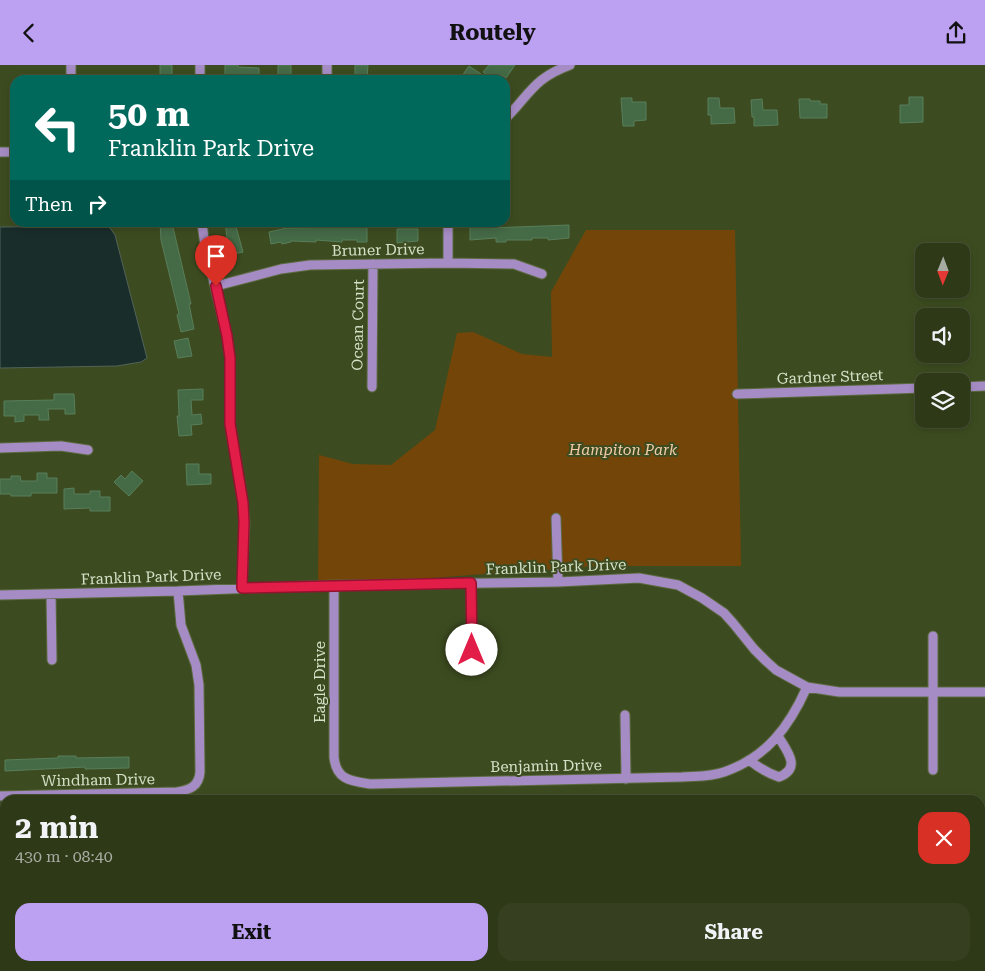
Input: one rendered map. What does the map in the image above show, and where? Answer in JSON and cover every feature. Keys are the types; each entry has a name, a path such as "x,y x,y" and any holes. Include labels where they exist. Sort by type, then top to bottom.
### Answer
{"street":[{"path":"510,113 536,83 546,75 570,65"},
{"path":"203,227 227,336 230,358 230,424 243,503 244,522 242,588"},
{"path":"448,227 448,263"},
{"name":"Ocean Court","path":"372,387 373,264"},
{"name":"Bruner Drive","path":"216,286 281,269 310,265 514,264 542,274"},
{"path":"970,387 985,386"},
{"name":"Gardner Street","path":"737,394 915,388"},
{"path":"0,448 61,446 88,450"},
{"path":"556,517 558,582"},
{"name":"Franklin Park Drive","path":"0,595 334,585 558,582 639,578 678,585 702,598 724,613 776,670 808,687 839,692 985,692"},
{"path":"471,583 472,650"},
{"name":"Eagle Drive","path":"334,585 334,764 342,777"},
{"name":"Windham Drive","path":"118,795 187,791 198,781 200,772 199,685 196,665 181,625 178,591"},
{"path":"50,594 52,660"},
{"path":"933,636 933,770"},
{"name":"Benjamin Drive","path":"342,777 354,782 370,783 626,779 709,775 723,772 749,760 778,736 796,713 808,687"},
{"path":"625,715 626,779"},
{"path":"749,760 770,774 779,777 787,774 791,768 791,761 778,736"}],"green space":[{"name":"Hampiton Park","path":"586,230 735,230 741,566 597,566 318,586 319,455 353,464 391,465 435,430 457,333 473,332 522,354 552,357 551,292"}],"water":[{"path":"0,227 110,228 115,235 147,358 141,362 117,366 0,368"}],"building":[{"path":"160,65 172,65 172,75 160,75"},
{"path":"225,65 259,68 259,75 225,75"},
{"path":"278,65 291,65 291,75 278,75"},
{"path":"355,65 368,65 367,75 355,75"},
{"path":"489,65 515,65 508,75 487,75 483,72"},
{"path":"469,66 481,74 480,75 463,75"},
{"path":"909,97 923,97 923,122 900,123 900,105 909,105"},
{"path":"621,98 632,98 632,102 646,102 646,120 634,121 634,126 623,126"},
{"path":"708,98 719,98 720,108 734,108 735,123 711,124 711,115 708,115"},
{"path":"762,99 763,110 777,110 778,125 754,126 751,100"},
{"path":"799,99 810,99 810,101 820,101 820,104 827,104 827,118 800,118"},
{"path":"569,225 569,238 548,240 548,238 532,238 532,240 506,240 506,242 496,242 496,238 470,240 470,227"},
{"path":"160,227 173,227 191,304 189,304 194,329 181,332 177,315 179,314 161,240"},
{"path":"226,227 236,227 243,252 229,255 225,238 227,237"},
{"path":"367,227 367,242 357,242 357,240 342,240 342,242 316,240 316,242 291,241 282,244 281,242 271,244 269,232 287,228"},
{"path":"397,229 418,229 418,241 397,243"},
{"path":"188,338 192,356 178,358 174,341"},
{"path":"203,389 203,400 191,400 192,415 201,414 202,424 191,425 192,435 179,436 177,416 179,416 178,390"},
{"path":"54,394 74,394 75,414 65,414 65,409 48,409 49,420 39,420 39,415 24,415 24,421 15,422 15,416 4,416 4,401 54,400"},
{"path":"186,464 199,464 199,474 211,474 211,484 187,485"},
{"path":"132,471 143,481 129,496 114,482 121,475 125,479"},
{"path":"37,473 47,473 47,478 57,478 57,493 31,493 31,496 0,494 0,479 11,479 11,476 20,476 21,481 37,481"},
{"path":"74,488 74,494 90,494 90,491 100,491 100,497 110,497 110,511 90,511 90,508 64,509 64,489"},
{"path":"58,756 76,756 76,758 129,757 129,768 85,769 85,767 5,771 5,760 58,758"}],"route":[{"path":"216,286 230,358 230,424 243,503 242,588 471,583 472,650"}]}
